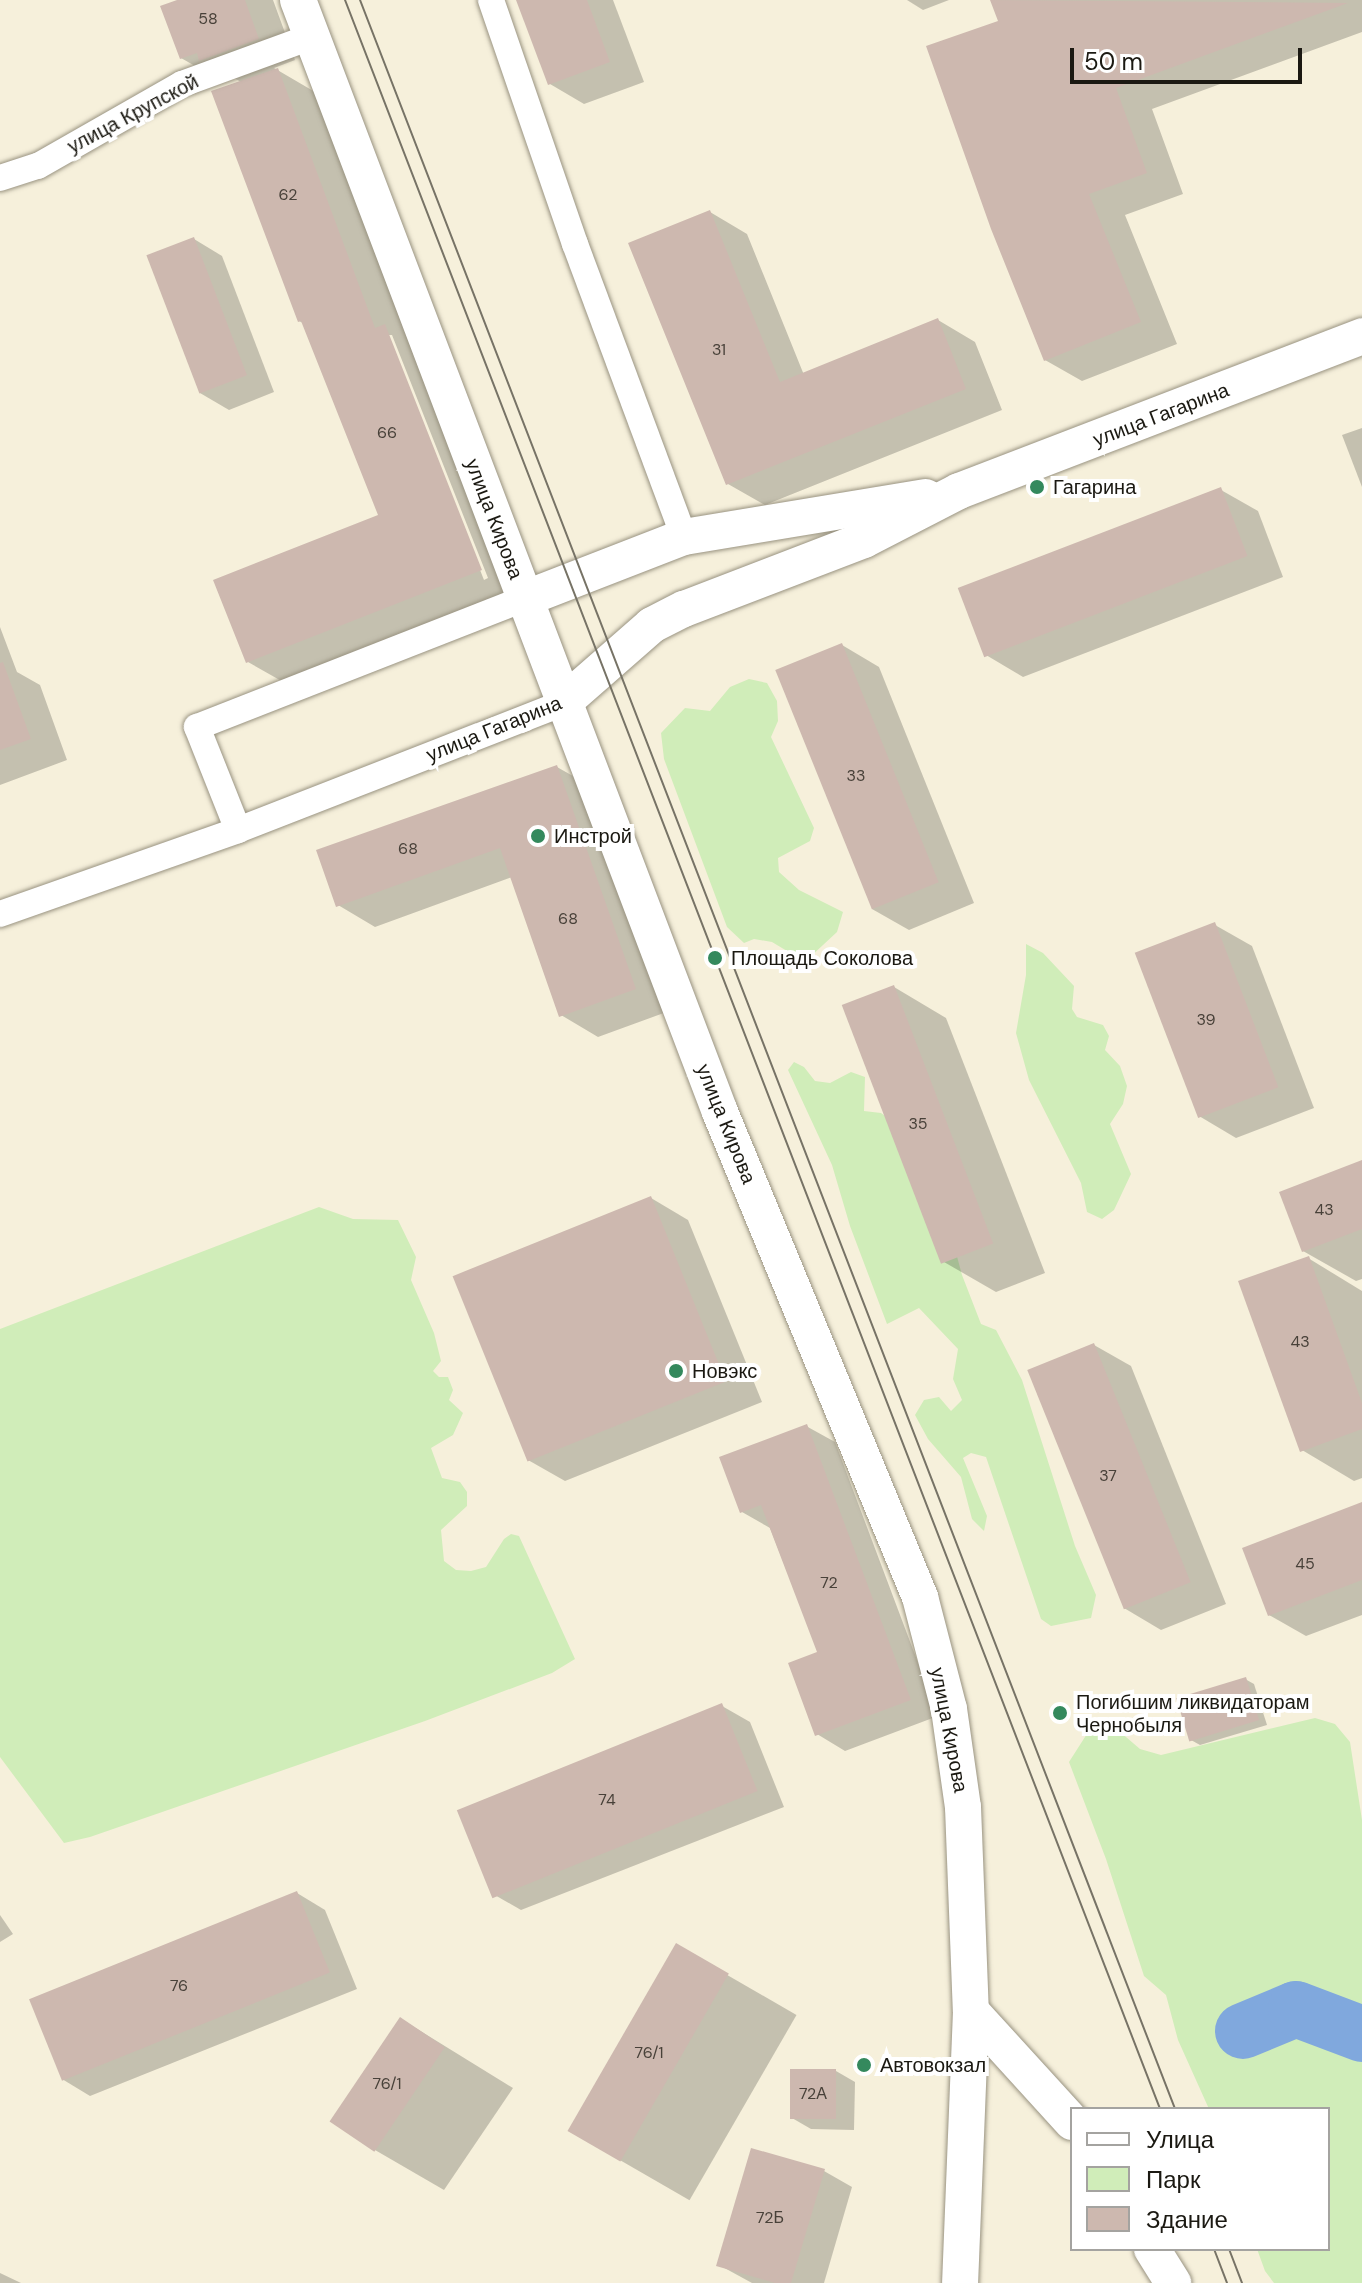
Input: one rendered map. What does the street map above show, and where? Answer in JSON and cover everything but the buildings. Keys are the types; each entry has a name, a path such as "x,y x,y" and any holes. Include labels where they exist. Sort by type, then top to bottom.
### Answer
{"street":[{"name":"улица Кирова","path":"298,0 720,1112 920,1597 949,1709 963,1807 971,2011 960,2283"},
{"path":"491,0 580,259 684,537"},
{"name":"улица Крупской","path":"0,178 38,166 182,84 313,36"},
{"name":"улица Гагарина","path":"0,914 238,830 563,703 652,625 684,609 864,540 959,491 1362,336"},
{"name":"улица Гагарина","path":"238,830 197,727 684,537 959,491"},
{"path":"971,2011 1070,2120"},
{"path":"1153,2251 1173,2283"}],"green space":[{"path":"749,679 767,683 777,701 778,721 771,737 814,828 810,841 778,858 779,872 799,890 843,912 837,932 809,958 792,954 772,942 754,939 744,943 727,927 664,759 661,733 685,708 710,711 730,687"},
{"path":"1026,944 1043,953 1074,986 1072,1009 1077,1017 1103,1025 1109,1036 1105,1050 1120,1066 1127,1086 1123,1104 1110,1124 1131,1174 1114,1210 1102,1219 1087,1212 1081,1183 1029,1080 1016,1033 1026,975"},
{"path":"794,1062 804,1067 815,1081 830,1083 851,1072 865,1077 864,1111 881,1113 914,1138 948,1223 962,1275 981,1324 996,1330 1022,1380 1075,1546 1096,1595 1091,1618 1051,1626 1041,1619 986,1457 971,1453 963,1458 987,1516 984,1531 972,1519 961,1477 928,1439 915,1415 924,1400 939,1397 951,1411 962,1400 953,1379 958,1349 919,1308 887,1324 850,1226 832,1165 788,1070"},
{"path":"319,1207 353,1219 398,1220 416,1257 411,1280 434,1333 441,1361 433,1371 439,1377 448,1377 453,1390 449,1400 463,1413 453,1435 431,1448 442,1478 460,1482 467,1492 467,1506 441,1530 444,1561 456,1570 471,1571 486,1567 504,1539 511,1534 519,1536 575,1659 552,1673 425,1721 90,1837 64,1843 0,1757 0,1329"},
{"path":"1315,1718 1335,1724 1350,1742 1362,1820 1362,2283 1274,2283 1265,2271 1258,2251 1330,2251 1330,2107 1208,2107 1178,2040 1166,1995 1144,1976 1106,1859 1069,1762 1092,1726 1112,1725 1140,1749 1161,1755"}],"waterway":[{"path":"1243,2031 1296,2009 1362,2034"}],"tram line":[{"path":"345,0 1159,2107"},
{"path":"360,0 1174,2107"},
{"path":"1215,2251 1227,2283"},
{"path":"1230,2251 1242,2283"}],"place":[{"name":"Гагарина","path":"1037,487"},
{"name":"Инстрой","path":"538,836"},
{"name":"Площадь Соколова","path":"715,958"},
{"name":"Новэкс","path":"676,1371"},
{"name":"Погибшим ликвидаторам Чернобыля","path":"1060,1713"},
{"name":"Автовокзал","path":"864,2065"}]}
